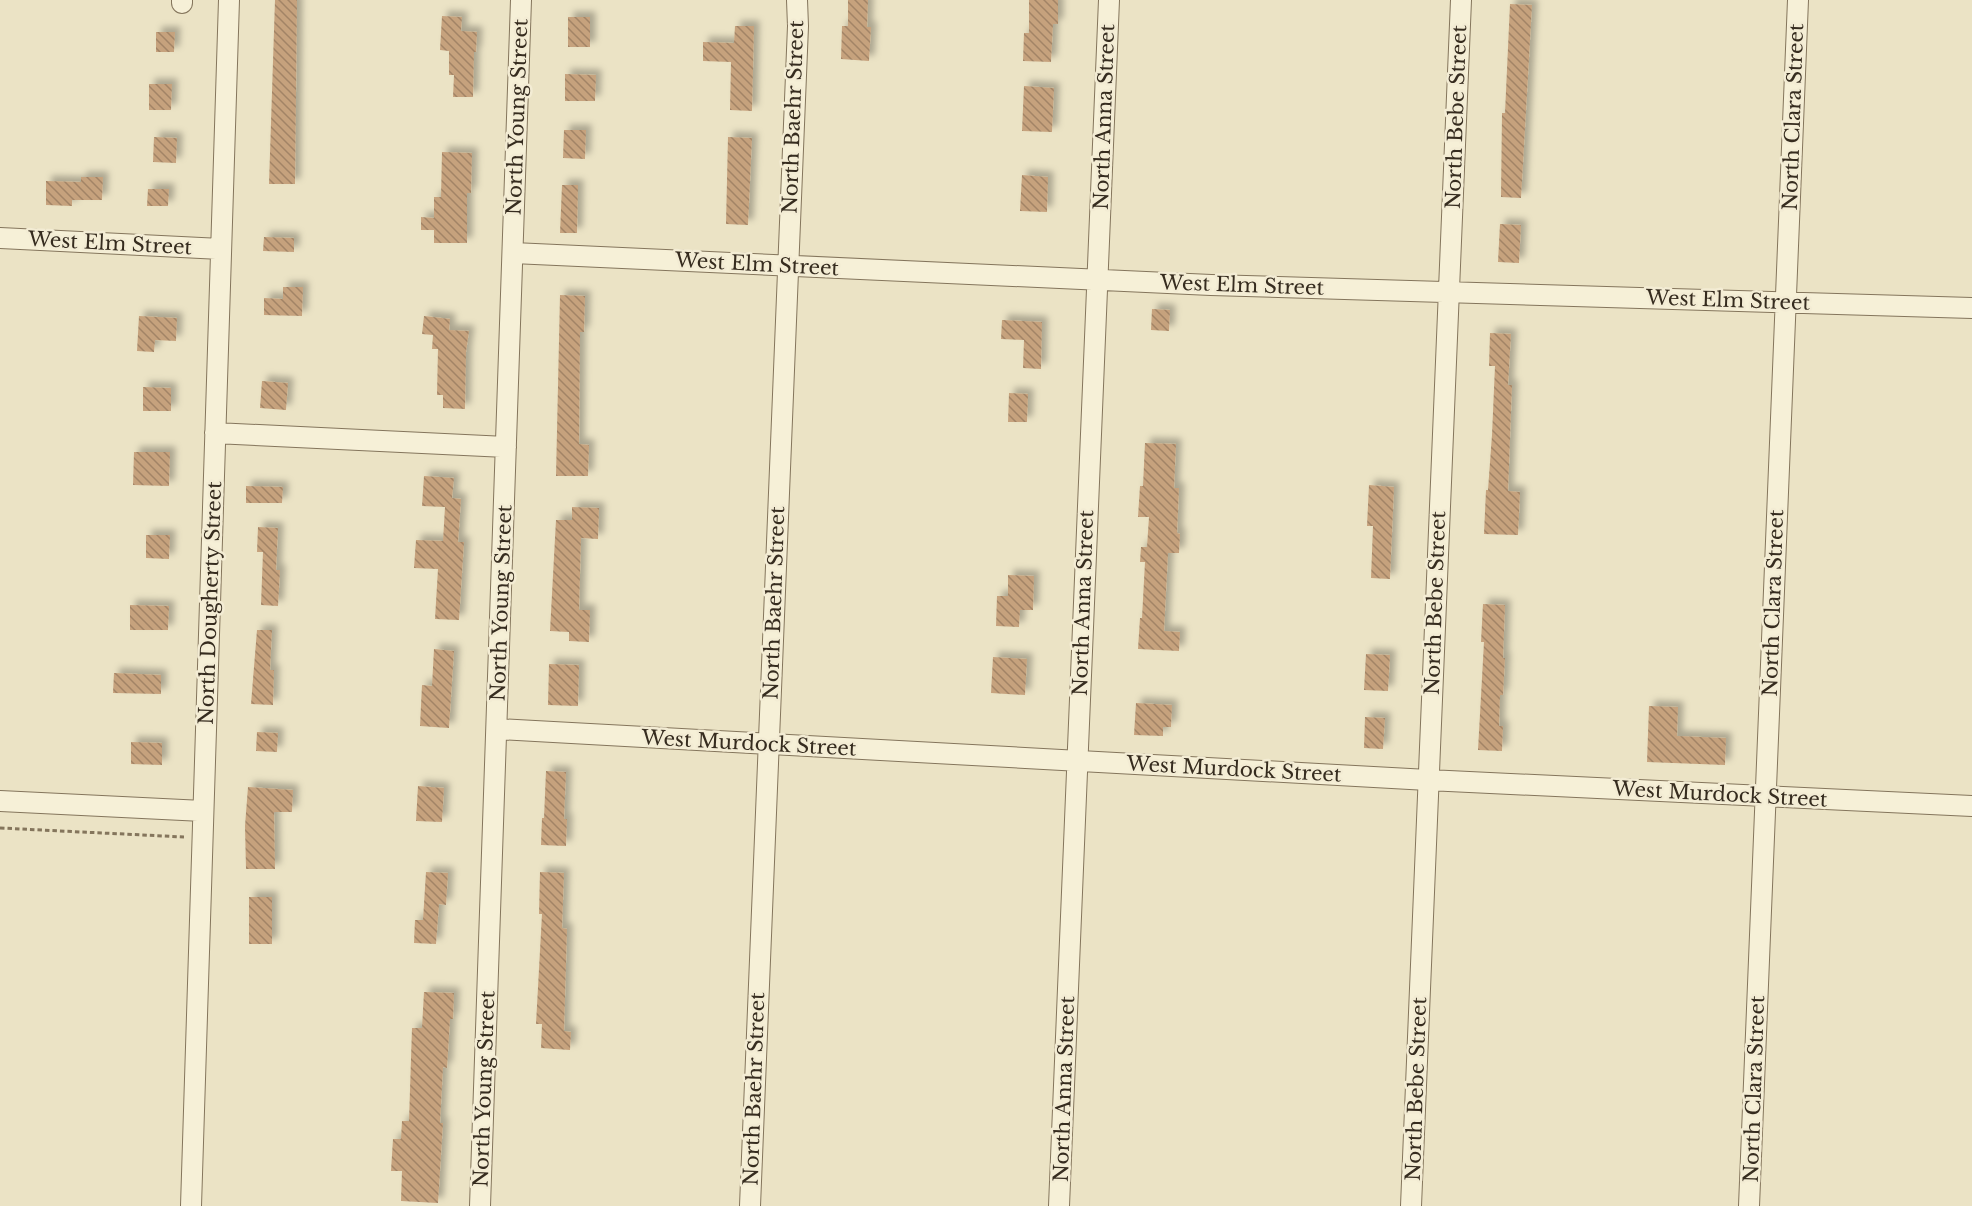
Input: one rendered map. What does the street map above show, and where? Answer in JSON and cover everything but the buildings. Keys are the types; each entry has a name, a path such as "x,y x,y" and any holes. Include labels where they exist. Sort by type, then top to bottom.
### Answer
{"street":[{"name":"North Dougherty Street","path":"191,1206 229,0"},
{"name":"North Young Street","path":"480,1206 521,0"},
{"name":"North Baehr Street","path":"750,1206 798,26 797,0"},
{"name":"North Anna Street","path":"1059,1206 1109,0"},
{"name":"North Bebe Street","path":"1411,1206 1461,0"},
{"name":"North Clara Street","path":"1749,1206 1798,0"},
{"name":"West Elm Street","path":"0,238 221,249"},
{"name":"West Elm Street","path":"513,254 1211,285 1972,308"},
{"path":"215,433 506,447"},
{"name":"West Murdock Street","path":"497,729 1428,780 1972,806"},
{"path":"0,801 203,811"}]}
